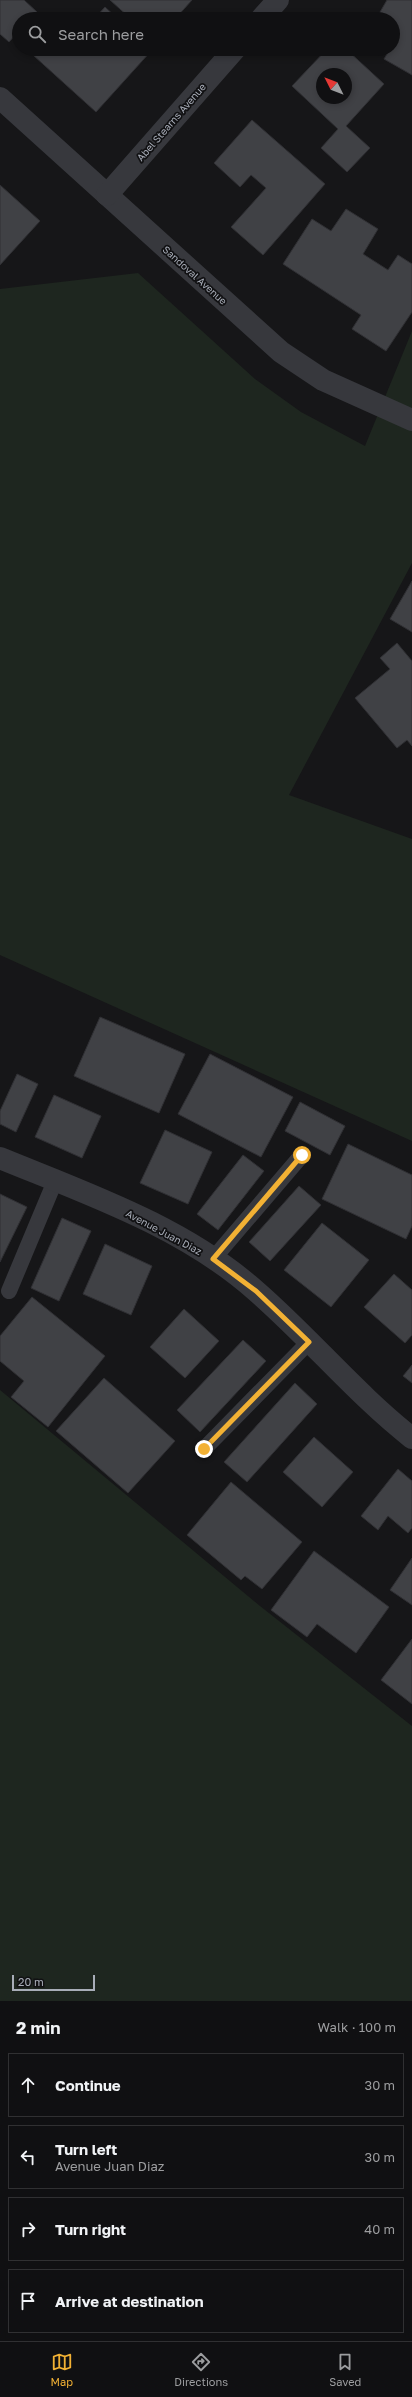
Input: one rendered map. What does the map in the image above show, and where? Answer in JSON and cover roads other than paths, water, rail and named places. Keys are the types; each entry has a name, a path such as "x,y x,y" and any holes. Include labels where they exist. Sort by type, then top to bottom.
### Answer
{"street":[{"path":"267,12 278,0"},
{"name":"Abel Stearns Avenue","path":"107,195 229,56"},
{"name":"Sandoval Avenue","path":"0,98 281,352 323,380 412,420"},
{"name":"Avenue Juan Diaz","path":"0,1158 132,1214 198,1248 256,1291 412,1438"}],"lane":[{"path":"213,1259 302,1155"},
{"path":"9,1292 55,1181"},
{"path":"204,1449 309,1342"}]}
